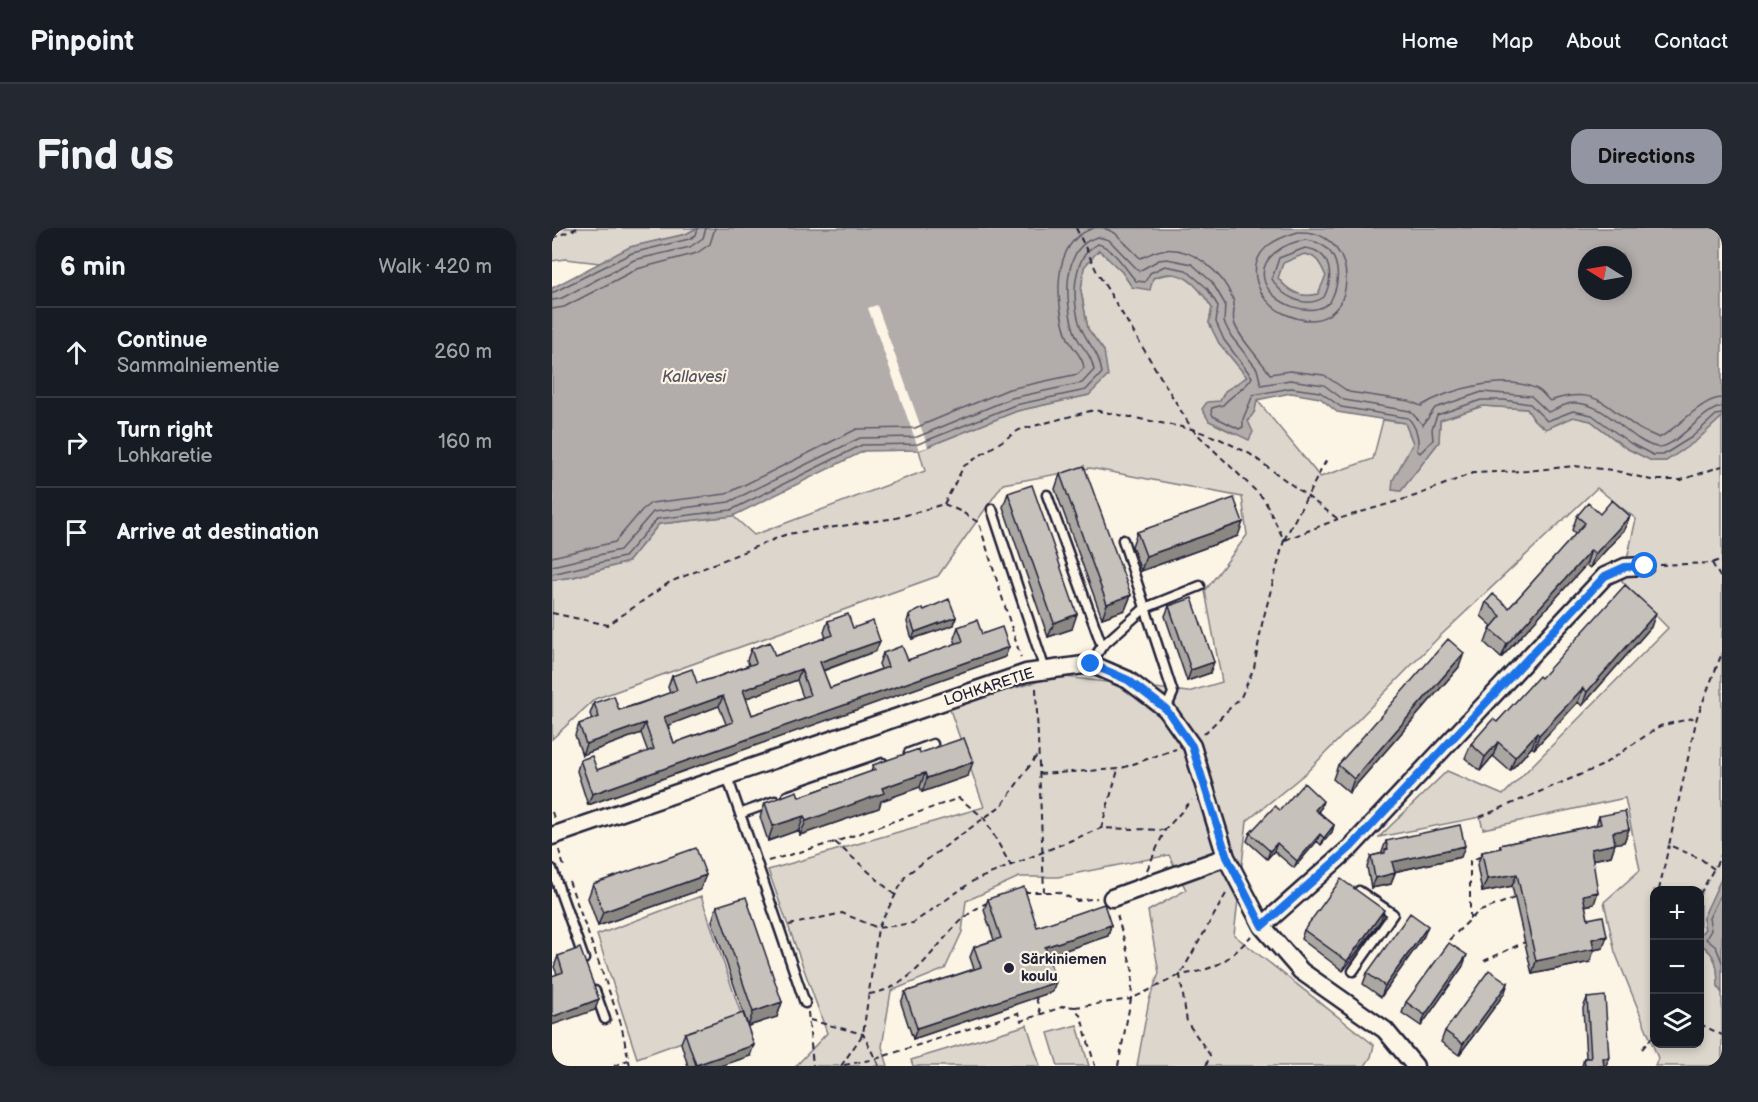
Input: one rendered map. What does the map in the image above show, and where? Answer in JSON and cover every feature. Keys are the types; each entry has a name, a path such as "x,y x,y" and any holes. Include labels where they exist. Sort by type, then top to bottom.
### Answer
{"street":[{"path":"1262,926 1351,847 1605,576 1625,567 1645,566"},
{"name":"LOHKARETIE","path":"552,836 1036,674 1091,664"},
{"path":"1091,664 1128,680 1166,709 1185,747 1227,857 1262,926 1301,971 1385,1030 1415,1066"},
{"path":"1112,898 1227,857"}],"lane":[{"path":"1047,495 1102,646"},
{"path":"992,509 1036,674"},
{"path":"1123,540 1173,693 1166,709"},
{"path":"1091,664 1102,646 1145,608 1200,586"},
{"path":"902,756 933,744"},
{"path":"742,813 891,759"},
{"path":"727,776 742,813 805,1003"},
{"path":"552,869 586,966"},
{"path":"1353,970 1393,914 1359,891"},
{"path":"590,976 605,1019"}],"path":[{"path":"552,231 557,228"},
{"path":"552,238 578,228"},
{"path":"1076,228 1098,272 1192,429 1264,499 1284,540"},
{"path":"944,504 964,466 1019,430 1094,410 1192,429 1250,454 1338,519"},
{"path":"1039,774 1119,769 1185,747 1241,697 1254,668 1262,624 1284,540 1327,459"},
{"path":"1284,540 1338,519 1415,496 1473,472 1527,471 1574,466 1612,470 1651,480 1682,480 1722,466"},
{"path":"552,613 608,625 670,582 787,534 896,518 944,504 962,512 979,524 1036,674 1044,892"},
{"path":"1645,566 1712,563 1722,559"},
{"path":"1712,563 1722,580"},
{"path":"1660,886 1697,717 1722,653"},
{"path":"1480,817 1601,766 1660,726 1697,717"},
{"path":"842,1065 863,1034 878,928 906,875 1002,805 1038,754"},
{"path":"1101,828 1119,769"},
{"path":"1138,888 1165,830 1195,796"},
{"path":"759,864 835,842 959,798 984,818 1011,866"},
{"path":"778,927 842,913 878,928 913,923 973,880 1042,854 1101,828 1165,830"},
{"path":"835,842 895,895"},
{"path":"1669,845 1701,859 1714,869"},
{"path":"1704,887 1722,854"},
{"path":"1470,919 1470,861 1473,858 1492,855"},
{"path":"1206,1066 1210,1055 1186,1022 1180,975 1229,889"},
{"path":"1014,891 1058,892 1077,901 1107,896 1112,898 1133,972 1131,999 1118,1066"},
{"path":"1449,940 1470,919 1494,904 1527,895"},
{"path":"869,994 883,992 905,982 977,907 996,899"},
{"path":"842,1065 875,1059 1018,1013 1021,1021 1065,1006 1075,1007 1131,999 1180,975 1208,971 1217,966 1234,956 1262,926"},
{"path":"1484,961 1517,944 1533,940"},
{"path":"1036,998 1041,1015"},
{"path":"805,1003 810,1020 813,1066"},
{"path":"1075,1007 1081,1017 1095,1066"},
{"path":"810,1020 863,1034 879,1066"},
{"path":"1704,1026 1722,1035"},
{"path":"1642,1049 1650,1040"},
{"path":"614,1066 629,1060"}],"shaded area":[{"path":"552,228 697,228 686,234 630,247 600,263 565,259 552,261"},
{"path":"1099,249 1122,272 1132,287 1169,274 1187,278 1195,284 1212,308 1209,323 1219,343 1247,377 1226,391 1209,421 1233,433 1249,419 1257,400 1320,477 1373,459 1383,420 1405,423 1413,443 1393,480 1393,490 1401,491 1439,442 1440,420 1483,406 1527,409 1534,420 1546,429 1574,417 1591,421 1626,448 1652,461 1666,461 1696,441 1722,417 1722,877 1704,916 1704,886 1650,886 1650,1038 1615,952 1604,902 1640,870 1625,798 1483,829 1480,817 1379,837 1447,771 1503,795 1668,628 1622,581 1636,519 1597,488 1438,638 1307,772 1247,821 1234,935 1374,1045 1371,1057 1365,1066 1137,1066 1149,1000 1159,973 1148,911 1186,890 1169,855 1058,877 1019,877 966,901 962,932 945,969 891,991 882,1047 888,1066 796,1066 827,1033 768,870 984,807 949,707 1057,676 1188,692 1222,682 1205,591 1247,535 1242,497 1090,468 1003,484 938,576 595,699 552,739 552,580 574,577 628,562 659,524 733,516 754,535 925,471 919,450 1017,411 1089,395 1104,351 1088,329 1081,291 1084,267"},
{"path":"1304,254 1315,258 1326,276 1318,294 1295,293 1278,278 1283,263"},
{"path":"701,896 743,1020 637,1058 597,935"},
{"path":"1704,947 1713,957 1717,968 1718,987 1722,993 1722,1066 1655,1066 1658,1058 1654,1048 1704,1048"},
{"path":"1027,1025 1040,1066 913,1066 911,1060"},
{"path":"1077,1025 1089,1066 1058,1066 1048,1033"}],"water":[{"name":"Kallavesi","path":"697,228 1722,228 1722,417 1696,441 1666,461 1652,461 1626,448 1591,421 1573,417 1546,429 1534,420 1527,409 1483,406 1440,420 1439,442 1401,491 1392,490 1393,480 1413,443 1405,423 1337,412 1320,398 1291,393 1257,400 1255,411 1248,421 1253,432 1249,440 1209,421 1202,409 1207,402 1220,401 1225,391 1247,377 1219,343 1209,323 1212,308 1207,300 1195,285 1172,274 1153,278 1150,290 1132,287 1122,272 1099,250 1084,267 1081,291 1088,329 1104,351 1108,376 1089,395 1017,411 919,450 864,451 733,516 659,524 628,562 573,577 552,580 552,288 630,247 686,234","holes":["1304,254 1315,258 1326,276 1318,294 1301,295 1286,287 1278,278 1283,263"]},
{"path":"1722,877 1722,993 1718,987 1715,962 1704,947 1704,916"}],"pier":[{"path":"877,305 928,447 919,450 868,308"}],"building":[{"path":"1084,466 1131,595 1107,604 1060,474"},
{"path":"1032,485 1077,614 1054,623 1008,493"},
{"path":"1234,498 1243,522 1146,556 1137,532"},
{"path":"1612,500 1630,516 1595,554 1591,550 1507,644 1490,629 1501,616 1486,602 1493,594 1509,608 1585,523 1577,516 1588,503 1600,514"},
{"path":"1625,585 1656,613 1587,692 1583,688 1515,757 1498,742 1485,757 1471,744 1493,719 1497,722 1539,676 1541,678"},
{"path":"1192,598 1214,662 1191,670 1169,606"},
{"path":"949,599 956,617 915,632 909,615"},
{"path":"848,614 853,628 873,621 880,641 820,662 830,688 888,667 883,653 902,646 908,660 963,641 958,627 977,620 982,634 1002,627 1009,647 592,794 580,760 592,756 597,770 654,749 645,723 586,744 579,724 599,717 594,703 614,696 619,710 639,704 677,690 672,676 692,669 697,683 717,677 756,663 751,649 770,642 775,656 833,635 828,621","holes":["801,669 810,695 752,715 743,690","723,696 733,722 674,743 664,717"]},
{"path":"1448,639 1464,653 1354,779 1338,765"},
{"path":"964,738 973,762 927,778 925,773 882,788 884,793 806,821 804,816 773,826 765,803 797,791 799,797 875,770 873,765 919,749 920,753"},
{"path":"1304,783 1323,801 1315,810 1334,825 1324,838 1320,834 1297,861 1277,843 1270,851 1250,833 1275,806 1280,810"},
{"path":"1625,811 1629,829 1613,832 1615,844 1591,849 1598,892 1583,895 1588,919 1603,916 1607,936 1592,939 1594,949 1536,961 1517,874 1487,879 1482,852 1501,848 1500,845 1601,824 1599,816"},
{"path":"1460,825 1465,846 1392,862 1395,873 1375,878 1371,856 1385,853 1388,849 1386,841"},
{"path":"696,848 706,875 603,912 593,884"},
{"path":"1341,879 1384,910 1347,961 1304,930"},
{"name":"Särkiniemen koulu","path":"1024,887 1037,927 1104,904 1111,925 1045,947 1056,982 917,1028 905,992 981,967 974,947 1001,938 988,899"},
{"path":"746,897 782,1002 753,1012 717,906"},
{"path":"1410,913 1428,926 1385,986 1367,973"},
{"path":"1449,943 1467,955 1425,1015 1406,1002"},
{"path":"580,948 599,999 552,1017 552,976 563,972 558,956"},
{"path":"1489,970 1508,983 1463,1044 1445,1031"},
{"path":"1605,996 1609,1058 1603,1058 1604,1066 1585,1066 1584,1058 1591,1058 1587,998"},
{"path":"743,1013 754,1045 696,1065 685,1033"}],"place":[{"name":"Särkiniemen koulu","path":"1009,968"}],"route":[{"path":"1091,664 1128,680 1166,709 1192,746 1227,857 1262,926 1351,847 1605,576 1625,567 1645,566"}]}
